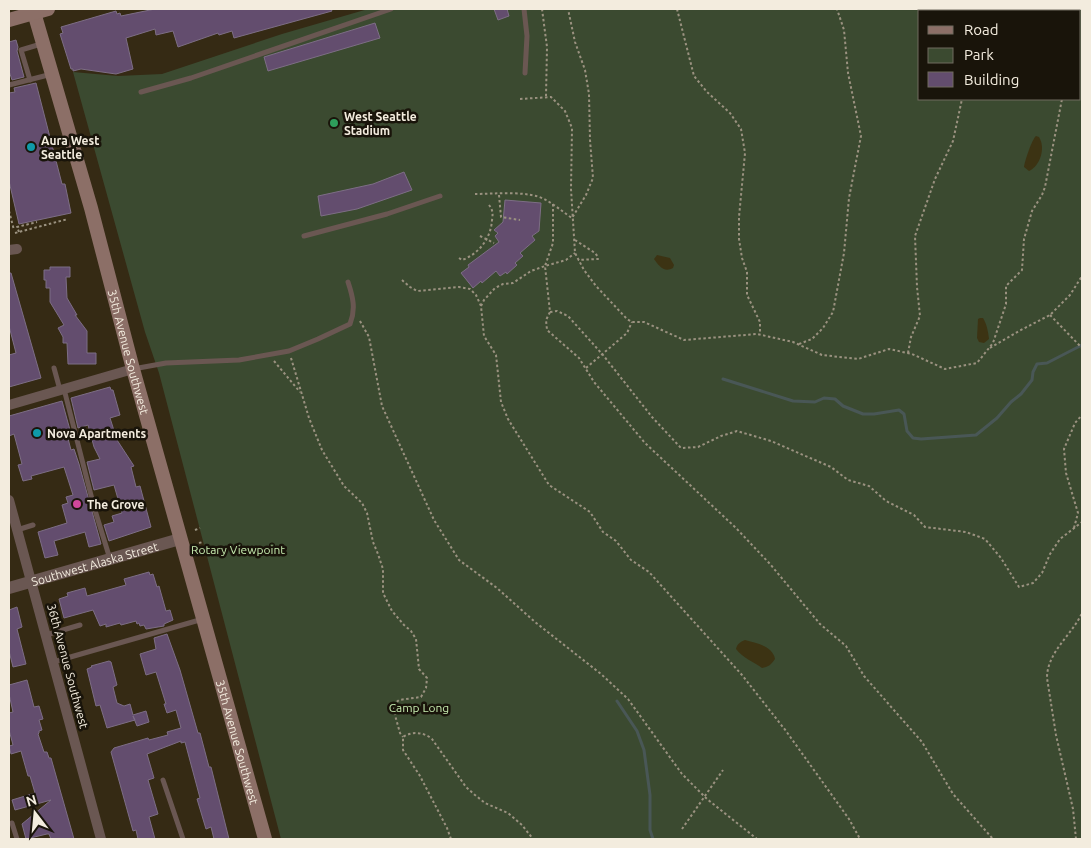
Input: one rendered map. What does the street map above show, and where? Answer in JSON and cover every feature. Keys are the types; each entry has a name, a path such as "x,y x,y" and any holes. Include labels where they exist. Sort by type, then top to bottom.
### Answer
{"main road":[{"path":"9,20 38,10"},
{"name":"35th Avenue Southwest","path":"38,10 43,44 91,208 133,369 265,839"}],"street":[{"path":"9,404 133,369"},
{"name":"36th Avenue Southwest","path":"9,500 101,839"},
{"name":"Southwest Alaska Street","path":"9,588 77,564 110,559 180,539"}],"lane":[{"path":"141,92 191,78 391,9"},
{"path":"524,9 527,36 525,73"},
{"path":"30,80 21,50 43,44"},
{"path":"9,85 52,74"},
{"path":"304,236 387,214 440,196"},
{"path":"133,369 166,363 239,360 289,350 318,339 350,324 354,303 348,282"},
{"path":"54,368 62,389 110,559"},
{"path":"17,530 33,525"},
{"path":"53,662 203,619"},
{"path":"46,636 80,625"},
{"path":"164,780 183,839"},
{"path":"12,823 17,839"}],"path":[{"path":"542,9 547,48 546,96"},
{"path":"568,9 575,42 585,70 589,94 593,178 572,218"},
{"path":"676,9 694,76 707,92 730,113 741,129 745,153 739,239 742,258 747,272 747,295 760,322 760,334"},
{"path":"799,344 812,339 823,328 833,312 844,253 849,198 860,136 848,73 844,30 837,9"},
{"path":"520,99 551,97 568,116 572,128 572,218 575,253 596,286 627,319 632,322 644,322 684,340 760,334 799,344 822,355 858,359 889,349 908,353 946,369 976,363 993,343 1006,304 1006,286 1022,270 1024,240 1032,211 1045,187 1062,100"},
{"path":"908,353 911,337 920,316 915,236 935,179 953,141 962,100"},
{"path":"475,194 538,197 545,199 572,218"},
{"path":"499,194 501,218 520,220"},
{"path":"552,204 553,243 545,266 550,312 546,320 547,330 579,358 594,382 645,443 736,528 770,564 820,624 846,646 864,676 922,742 953,794 993,839"},
{"path":"459,258 462,260 468,258 487,240 490,234 493,215 489,205"},
{"path":"9,211 15,232 68,219"},
{"path":"19,232 17,227 37,222"},
{"path":"480,236 494,243"},
{"path":"575,240 598,257 595,260 578,260"},
{"path":"481,306 494,288 503,284 513,283 530,270 566,260 575,253"},
{"path":"988,349 1050,315 1070,295 1082,276"},
{"path":"402,280 410,288 417,291 452,288 470,289 479,298 484,336 496,356 500,402 508,419 549,485 590,512 603,532 616,541 631,560 649,572 742,675 786,731 849,820 860,839"},
{"path":"550,312 557,311 568,316 680,448 698,447 737,431 771,441 831,467 848,480 869,486 886,500 914,516 925,526 966,532 985,539 1019,587 1033,583 1042,573 1050,554 1060,539 1082,522"},
{"path":"1050,315 1082,348"},
{"path":"358,317 369,337 382,406 434,520 459,560 497,588 535,622 601,674 628,699 682,774 704,797 757,839"},
{"path":"586,368 627,333 632,322"},
{"path":"292,359 317,438 328,462 344,486 362,503 367,513 373,542 382,570 383,592 392,611 416,639 419,669 428,678 428,683 421,697 399,700 394,704 393,708 400,733 403,737 403,750 420,776 451,839"},
{"path":"274,361 302,393"},
{"path":"1074,528 1078,513 1066,473 1064,449 1074,423 1082,415"},
{"path":"195,530 200,528"},
{"path":"199,543 203,542"},
{"path":"1076,839 1073,808 1056,735 1047,669 1050,660 1082,612"},
{"path":"403,737 409,734 420,733 432,739 466,787 485,803 508,813 522,825 533,839"},
{"path":"682,829 723,770"}],"green space":[{"path":"368,9 1082,9 1082,839 281,839 159,373 145,332 73,72 118,76 162,74 282,34"}],"sand":[{"path":"1036,136 1041,141 1041,156 1033,169 1029,171 1024,165 1030,146"},
{"path":"657,255 670,258 674,265 673,268 667,270 660,266 654,259"},
{"path":"983,318 989,339 984,343 979,342 977,338 978,319"},
{"path":"745,640 768,648 775,659 772,663 762,668 749,660 736,649 739,643"}],"building":[{"path":"155,9 331,9 332,11 234,38 232,31 219,35 218,33 178,47 173,31 156,35 155,29 126,38 133,69 116,74 81,69 73,71 71,69 60,34 63,33 61,27 116,11 121,16"},
{"path":"494,9 507,9 509,16 498,20"},
{"path":"375,23 380,38 268,71 264,57"},
{"path":"16,40 24,77 12,80 9,71 9,42"},
{"name":"Aura West Seattle","path":"36,83 62,184 65,184 71,213 19,224 9,181 9,93 15,92 14,88"},
{"path":"404,172 412,190 357,209 321,216 318,196 373,184"},
{"path":"505,200 541,203 539,231 532,236 535,240 520,253 523,256 515,263 517,265 507,274 506,272 500,276 496,271 473,288 461,273 469,267 468,265 499,242 495,236 498,233 494,230 503,222"},
{"path":"50,267 70,267 70,277 66,277 67,298 77,315 75,315 87,331 87,353 96,353 96,364 68,364 67,343 63,343 63,337 58,328 64,325 50,302 50,288 46,288 46,280 44,280 44,270 50,270"},
{"path":"9,273 11,273 41,378 9,387 9,355 16,353 9,326"},
{"path":"110,387 113,390 120,415 110,418 117,440 134,466 131,467 136,487 140,486 151,527 109,541 104,525 114,522 112,516 122,513 114,485 94,490 87,462 100,459 94,447 88,425 78,428 71,398"},
{"path":"62,401 70,430 66,431 71,450 74,449 79,464 101,544 89,547 85,532 54,541 58,555 45,558 38,532 67,523 62,505 68,503 66,497 73,495 64,467 31,476 32,479 23,481 18,465 22,464 14,434 9,436 9,416"},
{"path":"149,572 150,575 153,574 157,587 159,586 166,611 170,610 173,620 164,624 164,626 146,629 144,625 140,626 136,621 121,625 120,623 106,627 106,624 100,626 93,610 64,618 59,599 68,596 67,593 85,588 87,596 126,585 124,579"},
{"path":"17,607 22,627 17,629 26,664 13,667 9,651 9,610"},
{"path":"167,634 180,670 198,733 200,733 209,767 211,767 229,839 214,839 211,827 206,829 197,799 200,798 185,742 181,743 181,741 147,754 154,778 148,780 158,814 149,817 155,839 138,839 136,830 133,831 111,752 114,748 148,738 149,740 168,735 167,732 181,728 176,710 167,713 156,672 146,675 140,654 156,649 154,638"},
{"path":"109,661 111,662 117,685 113,687 117,703 124,706 130,704 133,715 146,711 149,722 137,726 135,720 107,728 100,705 96,706 87,669"},
{"path":"27,680 34,707 39,706 43,719 39,720 42,730 38,734 44,752 47,752 49,758 51,758 74,839 51,839 49,834 47,834 26,839 22,824 51,800 15,810 12,800 35,793 21,751 11,754 9,746 13,745 9,730 9,713 13,712 9,685"}],"waterway":[{"path":"723,379 793,401 815,402 824,398 835,399 843,406 863,414 899,410 904,414 907,431 913,438 976,435 997,418 1021,394 1032,380 1037,364 1047,363 1082,345"},
{"path":"617,701 637,731 644,750 650,795 650,830 653,839"}],"place":[{"name":"West Seattle Stadium","path":"334,123"},
{"name":"Aura West Seattle","path":"31,147"},
{"name":"Nova Apartments","path":"37,433"},
{"name":"The Grove","path":"77,504"}],"park label":[{"name":"Rotary Viewpoint","path":"238,549"},
{"name":"Camp Long","path":"419,707"}]}
